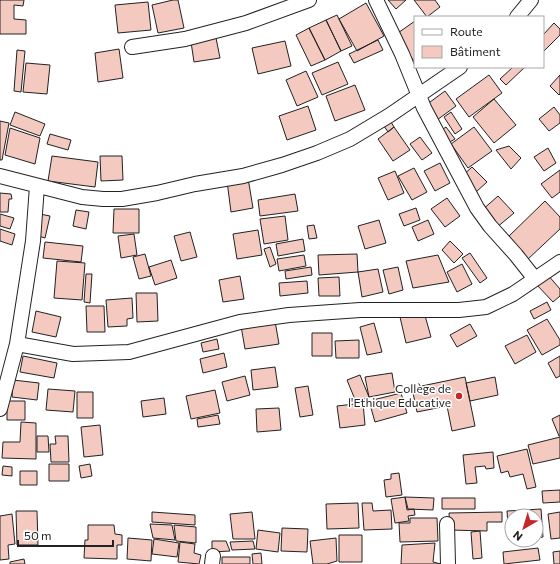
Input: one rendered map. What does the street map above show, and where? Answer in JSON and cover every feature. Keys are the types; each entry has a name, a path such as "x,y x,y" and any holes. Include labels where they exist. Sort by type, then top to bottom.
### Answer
{"street":[{"path":"132,47 185,39 246,23 309,0"},
{"path":"376,0 402,54 418,96 477,208 490,226 535,279"},
{"path":"518,16 531,0"},
{"path":"0,176 82,197 122,199 243,176 282,166 350,139 418,96 459,68"},
{"path":"0,409 17,344 33,241 37,186"},
{"path":"17,344 73,354 129,352 240,322 289,315 360,310 459,310 486,307 513,294 560,262"},
{"path":"447,524 448,564"}],"building":[{"path":"0,0 24,0 23,6 14,5 14,19 26,20 26,34 0,34"},
{"path":"178,0 184,28 158,33 152,5"},
{"path":"388,0 406,0 396,9"},
{"path":"414,0 435,0 440,7 426,16"},
{"path":"148,2 151,30 118,33 115,5"},
{"path":"366,3 384,36 357,51 339,19"},
{"path":"337,15 352,46 341,51 326,20"},
{"path":"326,20 341,51 325,60 309,28"},
{"path":"414,22 414,61 395,35"},
{"path":"554,23 560,29 560,35 544,51 544,34"},
{"path":"309,28 325,60 311,66 296,35"},
{"path":"216,38 220,58 194,62 191,42"},
{"path":"378,40 383,50 354,63 349,54"},
{"path":"285,41 291,66 258,74 252,48"},
{"path":"119,49 123,78 98,82 95,53"},
{"path":"17,50 25,51 21,92 14,91"},
{"path":"338,62 348,84 322,95 312,73"},
{"path":"26,63 50,65 47,94 23,92"},
{"path":"512,68 524,68 506,85 500,79"},
{"path":"306,71 318,97 297,106 286,80"},
{"path":"489,75 502,93 469,117 456,99"},
{"path":"560,75 560,94 559,95 550,86"},
{"path":"355,85 365,110 335,121 326,96"},
{"path":"445,91 456,106 437,120 426,105"},
{"path":"494,99 516,125 494,143 473,117"},
{"path":"308,106 316,130 287,140 279,116"},
{"path":"554,107 560,115 560,123 549,131 539,119"},
{"path":"15,112 45,124 40,136 10,125"},
{"path":"451,112 462,129 455,134 444,117"},
{"path":"0,121 9,123 2,160 0,160"},
{"path":"391,122 394,127 388,132 384,126"},
{"path":"394,127 410,150 393,161 378,139"},
{"path":"446,127 455,139 448,143 440,131"},
{"path":"474,127 492,151 468,168 451,144"},
{"path":"10,128 40,138 35,164 5,155"},
{"path":"50,134 71,140 68,150 47,144"},
{"path":"420,137 432,153 422,160 410,144"},
{"path":"509,146 521,158 511,169 496,150"},
{"path":"548,148 556,163 544,171 534,157"},
{"path":"52,156 98,162 95,187 48,181"},
{"path":"100,156 122,156 123,180 101,181"},
{"path":"440,163 450,183 435,191 424,171"},
{"path":"472,167 487,182 476,192 461,177"},
{"path":"414,168 427,192 412,200 398,176"},
{"path":"560,170 560,192 552,198 541,184"},
{"path":"395,171 404,193 388,200 378,178"},
{"path":"248,178 253,208 231,212 227,181"},
{"path":"0,193 11,194 12,199 9,199 8,212 0,212"},
{"path":"295,194 298,211 260,216 258,200"},
{"path":"498,196 514,213 496,228 481,211"},
{"path":"447,198 460,216 445,227 431,209"},
{"path":"545,201 560,217 560,229 527,260 507,238"},
{"path":"416,208 420,220 404,226 399,214"},
{"path":"114,209 139,209 139,233 113,233"},
{"path":"76,210 89,212 86,229 73,226"},
{"path":"0,214 14,218 10,229 0,226"},
{"path":"40,214 50,216 45,238 35,235"},
{"path":"285,216 288,240 264,244 260,219"},
{"path":"379,220 386,243 365,249 358,226"},
{"path":"428,220 434,234 418,241 412,227"},
{"path":"314,225 317,238 309,239 307,226"},
{"path":"0,229 15,234 12,245 0,241"},
{"path":"258,230 262,255 237,259 233,234"},
{"path":"190,232 197,257 181,261 174,236"},
{"path":"134,234 137,255 121,258 118,236"},
{"path":"303,239 305,251 278,256 276,244"},
{"path":"450,241 463,254 454,263 442,250"},
{"path":"45,242 83,246 81,262 43,258"},
{"path":"270,247 276,264 270,267 264,249"},
{"path":"470,253 487,278 480,283 462,258"},
{"path":"145,254 151,276 139,279 133,257"},
{"path":"357,254 358,272 319,275 318,255"},
{"path":"304,255 306,266 279,271 277,259"},
{"path":"438,255 449,282 413,288 406,261"},
{"path":"171,260 177,278 155,285 149,267"},
{"path":"57,261 85,263 82,300 54,298"},
{"path":"462,264 472,284 457,292 447,272"},
{"path":"311,267 312,275 286,279 285,271"},
{"path":"398,267 403,290 389,294 383,270"},
{"path":"378,269 383,292 362,297 358,272"},
{"path":"86,274 92,274 90,303 84,302"},
{"path":"547,274 560,289 560,296 553,302 536,284"},
{"path":"240,276 244,299 223,302 219,280"},
{"path":"339,277 340,296 319,296 318,278"},
{"path":"307,281 308,293 280,296 279,283"},
{"path":"136,293 157,293 158,321 137,322"},
{"path":"132,298 133,318 127,319 127,326 108,327 106,300"},
{"path":"547,302 551,310 534,319 530,311"},
{"path":"86,306 104,306 105,332 87,332"},
{"path":"36,311 61,317 56,337 32,332"},
{"path":"424,312 431,337 406,343 400,317"},
{"path":"547,319 560,340 560,345 542,355 527,330"},
{"path":"275,321 279,344 245,349 241,326"},
{"path":"374,323 382,352 367,355 360,327"},
{"path":"470,324 477,336 457,347 450,335"},
{"path":"312,333 332,333 332,356 312,356"},
{"path":"527,335 536,352 515,364 505,346"},
{"path":"217,339 219,349 203,352 201,343"},
{"path":"359,340 359,358 336,358 335,341"},
{"path":"224,353 227,367 203,373 200,359"},
{"path":"23,356 57,363 54,378 20,372"},
{"path":"560,356 560,376 556,378 548,363"},
{"path":"275,367 278,387 253,390 251,370"},
{"path":"392,373 395,392 369,397 365,377"},
{"path":"360,375 369,397 356,402 347,380"},
{"path":"245,376 250,395 227,401 222,382"},
{"path":"465,377 475,426 452,431 447,406 417,412 412,388"},
{"path":"495,377 498,395 470,401 466,383"},
{"path":"13,380 39,383 37,400 12,397"},
{"path":"308,386 313,415 300,417 295,388"},
{"path":"48,389 75,391 73,412 46,410"},
{"path":"215,390 220,413 191,419 186,396"},
{"path":"77,392 93,392 93,418 77,418"},
{"path":"401,393 407,413 375,422 369,401"},
{"path":"164,398 166,414 143,417 141,401"},
{"path":"7,401 25,401 25,420 7,420"},
{"path":"363,403 365,425 340,428 337,406"},
{"path":"279,408 281,430 257,432 256,409"},
{"path":"218,415 220,424 198,427 197,419"},
{"path":"560,415 560,436 559,436 552,419"},
{"path":"21,422 36,423 36,459 2,458 3,442 20,442"},
{"path":"100,425 103,455 84,457 81,427"},
{"path":"37,436 48,436 49,452 37,452"},
{"path":"55,436 68,436 69,462 51,462 50,444 56,444"},
{"path":"560,437 560,458 533,464 528,445"},
{"path":"527,449 536,487 527,489 523,474 510,477 508,471 501,473 497,456"},
{"path":"493,452 494,468 486,469 485,466 475,467 477,483 466,484 463,455"},
{"path":"49,464 69,464 69,481 49,481"},
{"path":"90,464 92,476 81,478 79,466"},
{"path":"3,466 12,467 12,476 2,475"},
{"path":"20,471 37,471 37,485 20,485"},
{"path":"399,473 402,495 386,497 384,480 391,479 391,474"},
{"path":"560,490 560,502 543,503 542,491"},
{"path":"405,497 434,498 433,510 408,509"},
{"path":"405,497 407,510 414,509 415,515 408,516 409,521 395,523 391,499"},
{"path":"442,498 475,498 475,509 442,509"},
{"path":"358,503 359,528 327,529 326,504"},
{"path":"362,503 372,503 373,511 391,510 392,529 364,530"},
{"path":"16,511 37,511 38,545 17,545"},
{"path":"152,512 195,515 195,525 152,522"},
{"path":"252,512 255,539 233,539 230,514"},
{"path":"502,512 502,522 487,522 487,531 450,530 449,513"},
{"path":"560,512 560,538 551,539 548,514"},
{"path":"12,514 15,544 8,545 9,559 0,560 0,516"},
{"path":"410,518 437,518 438,541 400,542 399,523 410,523"},
{"path":"150,524 172,525 175,540 153,538"},
{"path":"88,525 114,525 115,534 122,535 122,545 117,545 117,559 84,558 85,540 88,540"},
{"path":"174,525 196,527 196,543 176,541"},
{"path":"282,528 308,529 307,552 281,551"},
{"path":"258,530 280,533 278,552 256,549"},
{"path":"480,531 482,558 473,559 471,532"},
{"path":"339,535 362,535 362,562 339,562"},
{"path":"128,538 152,540 151,561 127,559"},
{"path":"336,538 337,561 327,564 313,564 310,541"},
{"path":"154,539 179,543 177,557 152,554"},
{"path":"212,541 226,541 230,551 212,552"},
{"path":"253,541 255,549 232,550 230,542"},
{"path":"180,542 195,544 194,553 201,555 199,564 178,562"},
{"path":"435,543 433,562 441,564 401,564 402,545"},
{"path":"538,548 540,560 504,564 503,552"},
{"path":"560,551 560,564 554,564 553,552"},
{"path":"261,553 262,564 253,564 252,554"},
{"path":"222,557 250,557 250,564 222,564"},
{"path":"24,559 25,564 10,564 10,562"}],"place":[{"name":"Collège de l'Ethique Educative","path":"459,396"}]}
